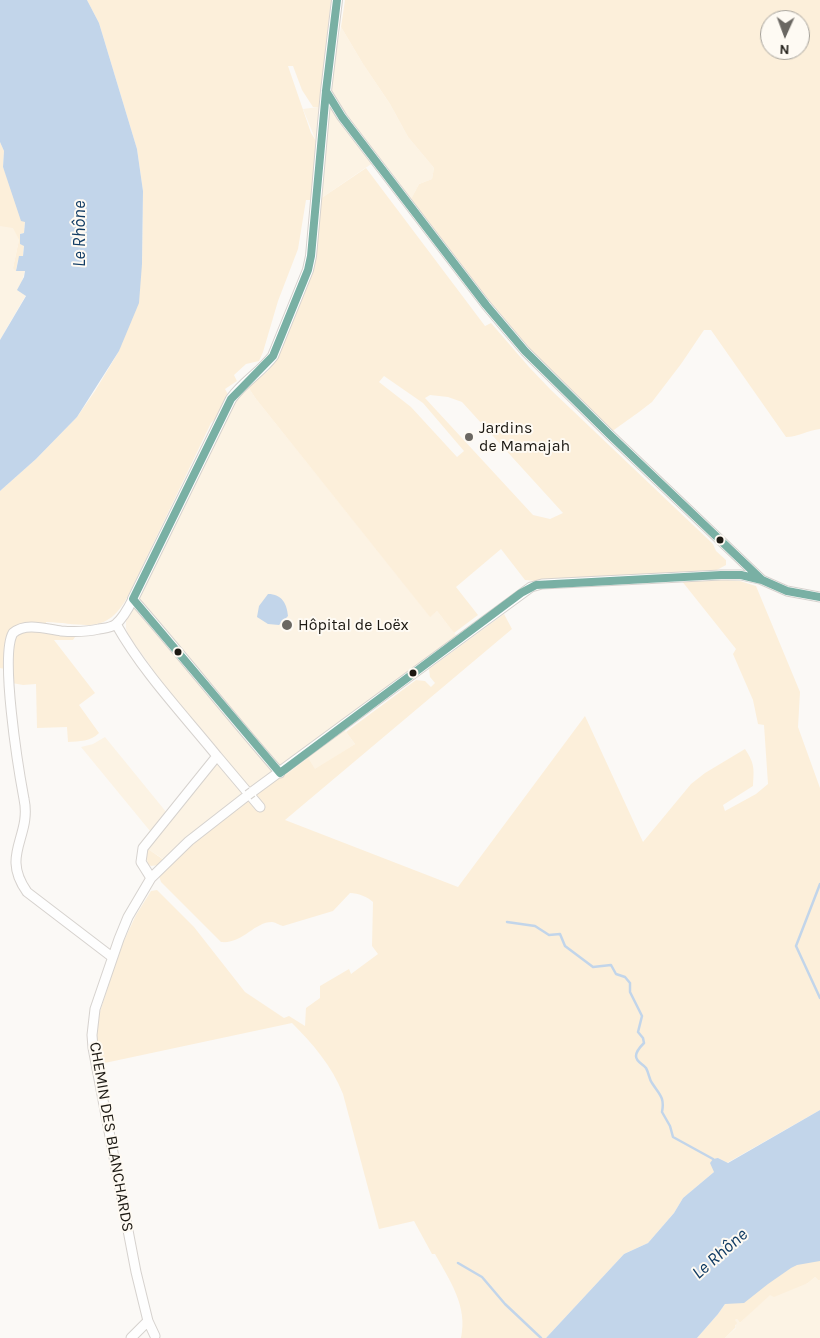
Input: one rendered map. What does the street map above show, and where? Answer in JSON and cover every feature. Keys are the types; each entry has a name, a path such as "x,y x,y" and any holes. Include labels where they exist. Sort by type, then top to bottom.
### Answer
{"street":[{"path":"112,957 27,892 19,881 14,868 14,848 25,822 25,805 9,726 2,665 3,650 13,632 22,628 79,632 106,628 116,624 125,614 134,598 228,406 240,388 266,366 273,356 304,281 311,256 326,91 337,0"},
{"path":"326,91 342,117 461,273 525,351 762,580 778,588 820,597"},
{"path":"721,575 732,570 735,562 733,552"},
{"name":"CHEMIN DES BLANCHARDS","path":"155,1336 148,1321 136,1272 92,1042 95,1009 112,957 128,918 151,878 189,841 265,782 280,773 531,587 542,584 721,575 741,575 762,580"},
{"path":"134,598 280,773"},
{"path":"116,624 130,648 148,672 260,807"},
{"path":"151,878 141,862 142,848 218,756"},
{"path":"131,1338 148,1321"}],"shaded area":[{"path":"87,0 331,0 319,107 313,107 302,90 293,66 288,66 311,133 316,141 312,200 306,200 298,249 278,301 259,361 246,364 234,375 237,381 225,389 229,396 219,415 211,423 121,608 112,617 94,624 46,622 47,632 75,637 73,640 54,640 95,693 79,705 99,733 88,740 68,742 67,727 37,728 36,684 23,685 12,683 5,669 0,668 0,491 36,459 77,417 95,391 119,351 142,264 143,191 137,149 99,23"},
{"path":"345,0 820,0 820,429 786,437 711,330 704,330 652,402 611,432 527,348 493,308 411,199 419,184 432,179 434,168 408,137 390,104 341,27"},
{"path":"341,27 390,104 408,137 434,168 432,179 419,184 411,199 380,158 320,199 315,151 316,141 303,109 325,106"},
{"path":"0,142 4,151 3,167 25,221 24,233 20,234 20,244 24,245 23,256 18,260 16,271 13,268 19,240 13,228 0,226"},
{"path":"366,168 485,326 491,323 551,390 713,544 716,551 726,560 726,565 715,571 536,581 525,580 501,549 456,587 478,615 454,633 437,611 430,617 248,387 268,371 279,355 308,285 314,262 320,199","holes":["384,376 423,403 464,451 457,457 411,407 379,382","430,395 448,397 462,402 563,513 550,519 533,515 425,398"]},
{"path":"0,195 19,240 13,268 25,271 22,281 26,295 0,340"},
{"name":"Hôpital de Loëx","path":"248,387 430,616 437,611 459,639 342,727 355,744 315,770 307,758 284,776 272,782 171,864 140,844 150,831 81,747 93,744 105,737 167,813 214,752 148,672 152,668 128,635 126,621 235,398"},
{"path":"714,579 740,581 756,586 800,692 798,727 820,788 820,1110 727,1163 718,1158 714,1172 683,1198 674,1213 648,1243 624,1254 546,1338 461,1338 462,1315 456,1294 435,1254 432,1254 414,1221 379,1229 339,1084 321,1056 292,1023 100,1064 96,1039 97,1021 120,949 136,915 151,891 157,890 194,927 245,992 284,1018 289,1016 305,1026 306,1008 320,998 320,986 349,969 351,974 378,954 372,946 373,902 363,896 350,893 333,911 283,926 273,922 266,923 236,940 221,942 161,882 159,876 193,843 272,782 284,776 308,758 315,769 355,744 346,732 416,680 425,681 431,687 435,683 430,677 429,669 504,614 512,629 285,820 458,887 585,716 643,842 691,784 705,773 745,749 753,767 753,786 723,805 725,811 756,794 768,784 764,725 758,724 753,700 733,654 736,649 681,580"},
{"path":"148,849 164,860 159,865 151,866 148,864 146,855"},
{"path":"820,1253 820,1280 815,1277 808,1283 774,1297 770,1295 740,1323 737,1319 735,1320 737,1323 736,1327 725,1338 697,1338 725,1304 766,1279"},
{"path":"815,1277 820,1280 820,1338 725,1338 736,1328 735,1320 737,1319 740,1323 770,1294 808,1283"}],"water":[{"name":"Le Rhône","path":"0,0 87,0 99,23 137,149 143,191 142,264 139,303 119,351 77,417 36,459 0,491 0,340 26,296 17,290 25,271 16,271 19,256 23,256 24,246 20,244 20,234 24,233 25,222 21,221 3,167 4,151 0,142"},
{"path":"268,594 273,594 283,600 286,608 288,616 279,625 268,624 257,617 259,606"},
{"name":"Le Rhône","path":"820,1110 820,1261 797,1265 791,1268 744,1303 725,1304 697,1338 546,1338 624,1254 648,1243 674,1213 683,1198 714,1172 710,1163 713,1159 718,1158 728,1163"}],"waterway":[{"path":"820,884 796,946 820,998"},
{"path":"507,922 535,926 549,935 560,934 565,946 593,967 611,965 616,974 625,977 630,983 630,992 642,1016 638,1032 643,1038 644,1043 640,1047 636,1058 646,1068 651,1081 661,1096 663,1103 662,1112 670,1126 673,1137 713,1159"},
{"path":"458,1263 482,1277 505,1304 541,1338"}],"transit line":[{"path":"337,0 308,270 273,356 231,399 133,599 280,773 521,593 536,585 721,575 741,575 762,580"},
{"path":"326,91 342,117 486,305 525,351 762,580 787,591 820,597"}],"place":[{"name":"Jardins de Mamajah","path":"469,437"},
{"name":"Hôpital de Loëx","path":"287,625"}]}
